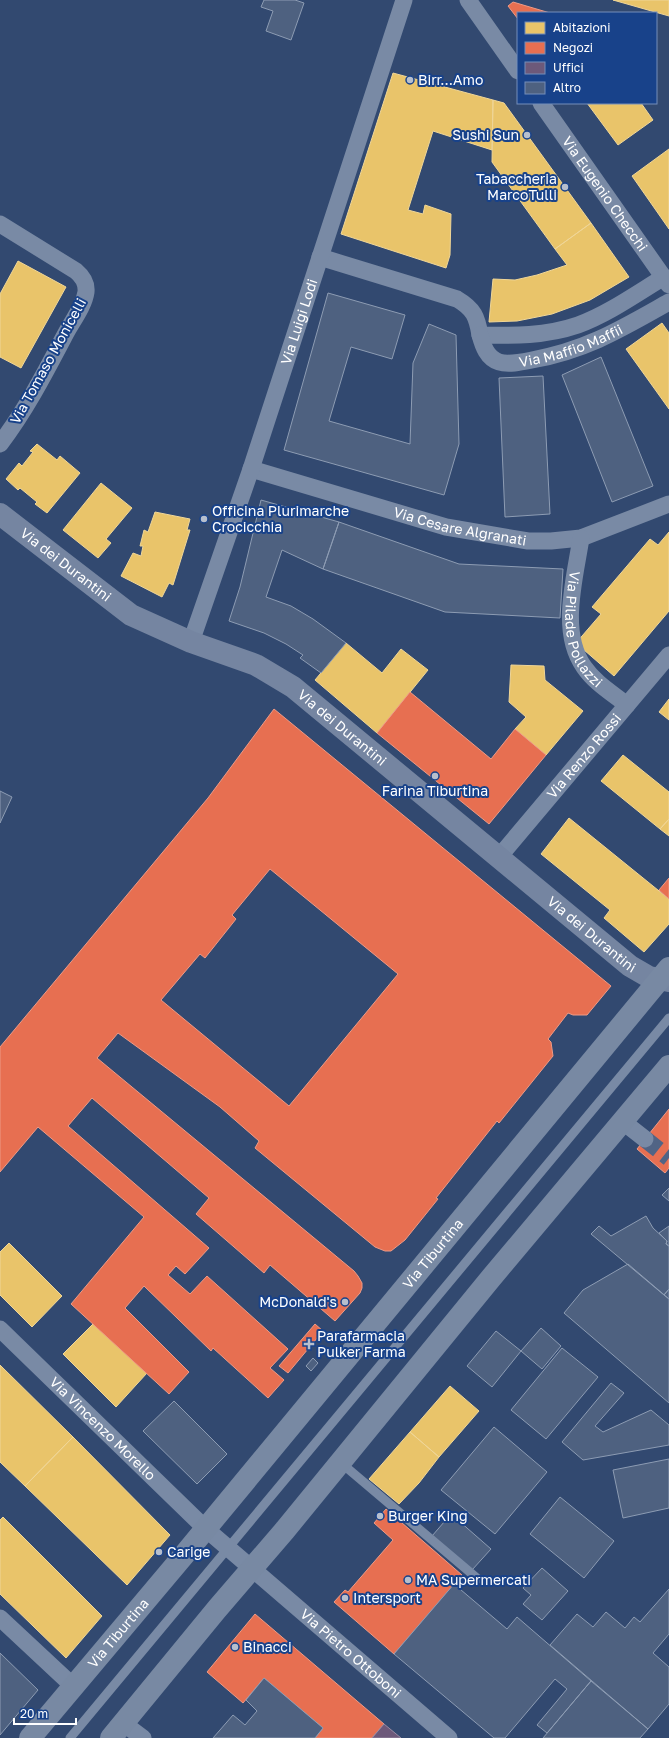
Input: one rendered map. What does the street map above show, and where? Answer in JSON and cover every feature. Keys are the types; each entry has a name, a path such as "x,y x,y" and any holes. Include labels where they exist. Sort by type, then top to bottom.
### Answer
{"main road":[{"name":"Via Tiburtina","path":"30,1738 666,976"},
{"path":"117,1730 252,1569 491,1278 669,1066"}],"street":[{"name":"Via Luigi Lodi","path":"191,642 200,620 251,469 404,0"},
{"path":"468,0 517,70"},
{"name":"Via Eugenio Checchi","path":"541,104 666,281"},
{"name":"Via Tomaso Monicelli","path":"0,224 76,271 84,280 86,291 80,309 44,374 18,418 0,444"},
{"name":"Via Maffio Maffii","path":"320,257 457,299 469,306 473,312 478,323 480,335 486,351 494,360 503,363 528,361 557,355 588,345 609,336 669,302"},
{"name":"Via Maffio Maffii","path":"480,335 530,335 568,328 599,315 666,281"},
{"name":"Via Cesare Algranati","path":"251,469 446,527 528,541 551,541 581,538 669,504"},
{"name":"Via dei Durantini","path":"0,514 131,615 191,642 260,667 293,687 630,966 642,974 666,976"},
{"name":"Via Pilade Pollazzi","path":"581,538 570,608 571,630 575,650 584,667 591,676 627,705"},
{"name":"Via Renzo Rossi","path":"499,857 669,654"},
{"path":"622,1121 645,1139"},
{"name":"Via Vincenzo Morello","path":"0,1329 206,1529"},
{"path":"206,1529 252,1569"},
{"name":"Via Pietro Ottoboni","path":"252,1569 449,1738"},
{"path":"0,1618 73,1686"},
{"path":"117,1730 143,1738"}],"lane":[{"path":"70,1738 669,1018"},
{"path":"340,1462 478,1579"}],"building: Abitazioni":[{"path":"613,0 669,0 669,16"},
{"path":"393,73 493,100 492,150 433,131 408,210 423,214 425,205 451,214 450,255 446,268 341,234"},
{"path":"493,100 504,103 591,223 555,249 492,162"},
{"path":"588,104 642,104 653,120 618,145"},
{"path":"669,149 669,229 632,176"},
{"path":"591,223 629,277 590,300 552,314 517,321 489,322 493,279 515,280 537,275 567,265 555,249"},
{"path":"18,261 66,287 21,368 0,357 0,294"},
{"path":"662,323 669,333 669,409 626,349"},
{"path":"37,444 57,460 60,456 80,473 47,513 35,504 37,502 20,488 18,490 6,479 19,463 22,466 33,452 30,451"},
{"path":"101,483 132,508 106,539 111,543 98,558 63,530"},
{"path":"155,512 190,519 187,530 190,530 173,585 169,583 162,597 121,576 133,553 141,556 143,546 140,546 144,530 148,532"},
{"path":"669,532 669,611 614,676 576,643 601,614 592,607 650,539 658,545"},
{"path":"346,643 382,673 401,649 428,670 377,733 315,680"},
{"path":"511,665 544,666 545,680 583,711 546,755 515,729 526,717 509,702"},
{"path":"669,699 669,720 659,712"},
{"path":"623,755 669,792 669,819 660,829 601,781"},
{"path":"569,818 669,899 669,924 644,952 604,918 610,910 541,854"},
{"path":"669,819 669,836 660,829"},
{"path":"9,1243 62,1296 32,1327 0,1295 0,1252"},
{"path":"93,1324 147,1373 116,1407 63,1354"},
{"path":"0,1365 73,1437 25,1486 0,1462"},
{"path":"450,1386 479,1411 439,1457 410,1432"},
{"path":"410,1432 439,1457 419,1483 399,1504 369,1479"},
{"path":"73,1437 170,1535 127,1585 25,1486"},
{"path":"3,1517 102,1616 66,1658 0,1594 0,1520"}],"building: Negozi":[{"path":"513,2 547,12 517,12 517,18 508,6"},
{"path":"410,692 491,759 515,729 546,755 489,824 377,733"},
{"path":"274,709 611,986 587,1015 573,1015 568,1013 548,1039 551,1042 553,1056 499,1123 497,1121 405,1240 391,1251 385,1251 375,1247 255,1148 259,1141 220,1107 118,1033 97,1058 354,1271 362,1283 360,1293 335,1321 270,1265 264,1273 196,1214 209,1198 92,1098 68,1126 209,1248 185,1274 176,1266 168,1275 190,1294 207,1276 288,1349 270,1368 284,1380 268,1398 213,1348 211,1351 144,1286 125,1308 189,1372 169,1394 71,1304 144,1217 38,1127 0,1172 0,1047 208,798","holes":["270,869 398,974 289,1106 161,1000 200,954 205,958 236,919 232,915"]},
{"path":"669,878 669,899 659,890"},
{"path":"669,1109 669,1168 665,1173 637,1149"},
{"path":"315,1324 323,1331 288,1373 279,1366"},
{"name":"MA Supermercati","path":"386,1509 462,1575 394,1654 334,1602 345,1590 348,1592 393,1540 374,1523"},
{"path":"255,1614 384,1724 372,1738 315,1738 323,1728 264,1678 243,1703 207,1672"}],"building: Uffici":[{"path":"384,1724 401,1738 372,1738"}],"building: Altro":[{"path":"264,0 295,0 304,3 291,40 266,31 273,11 261,7"},
{"path":"328,293 405,315 392,359 351,347 329,421 410,444 413,363 429,324 456,335 459,444 444,495 284,450"},
{"path":"601,357 653,486 612,502 562,375"},
{"path":"543,376 550,514 505,517 499,378"},
{"path":"261,500 339,522 323,569 282,550 266,597 291,606 313,619 346,643 321,673 300,658 303,655 286,644 264,633 229,621 240,587"},
{"path":"339,522 459,564 563,569 560,618 445,612 323,569"},
{"path":"0,791 12,797 0,823"},
{"path":"669,1188 669,1201 662,1195"},
{"path":"646,1216 653,1228 667,1241 666,1244 669,1246 669,1289 664,1295 591,1234 599,1226 611,1236"},
{"path":"669,1226 669,1246 666,1244 667,1241 659,1233"},
{"path":"628,1264 669,1299 669,1403 564,1313 583,1290"},
{"path":"669,1289 669,1299 664,1295"},
{"path":"541,1328 561,1346 542,1369 521,1351"},
{"path":"496,1331 521,1351 492,1387 467,1366"},
{"path":"562,1348 598,1377 546,1439 511,1410"},
{"path":"313,1358 318,1363 311,1371 306,1366"},
{"path":"611,1383 624,1393 595,1426 603,1432 651,1410 669,1425 669,1445 583,1460 562,1442"},
{"path":"174,1401 227,1454 197,1484 143,1431"},
{"path":"494,1427 547,1472 495,1534 441,1490"},
{"path":"669,1459 669,1508 623,1518 613,1470"},
{"path":"560,1497 614,1541 584,1578 530,1534"},
{"path":"451,1514 491,1549 472,1570 432,1536"},
{"path":"542,1568 568,1591 542,1620 523,1604 531,1595 523,1588"},
{"path":"454,1584 507,1629 517,1617 591,1681 547,1733 537,1725 567,1689 555,1679 505,1738 494,1738 394,1654"},
{"path":"669,1589 669,1634 653,1653 669,1667 669,1704 648,1729 550,1645 577,1614 593,1627 606,1612 625,1628 634,1617 640,1622"},
{"path":"0,1653 38,1690 0,1735"},
{"path":"264,1678 323,1728 315,1738 213,1738 233,1715 245,1725 257,1711 246,1700"},
{"path":"591,1681 648,1729 640,1738 543,1738"}],"tunnel":[{"path":"645,1139 669,1158"}],"place":[{"name":"Birr...Amo","path":"410,80"},
{"name":"Sushi Sun","path":"527,135"},
{"name":"Tabaccheria MarcoTulli","path":"565,187"},
{"name":"Officina Plurimarche Crocicchia","path":"204,519"},
{"name":"Farina Tiburtina","path":"435,776"},
{"name":"McDonald's","path":"345,1302"},
{"name":"Parafarmacia Pulker Farma","path":"309,1344"},
{"name":"Burger King","path":"380,1516"},
{"name":"Carige","path":"159,1552"},
{"name":"MA Supermercati","path":"408,1580"},
{"name":"Intersport","path":"345,1598"},
{"name":"Binacci","path":"235,1647"}]}
